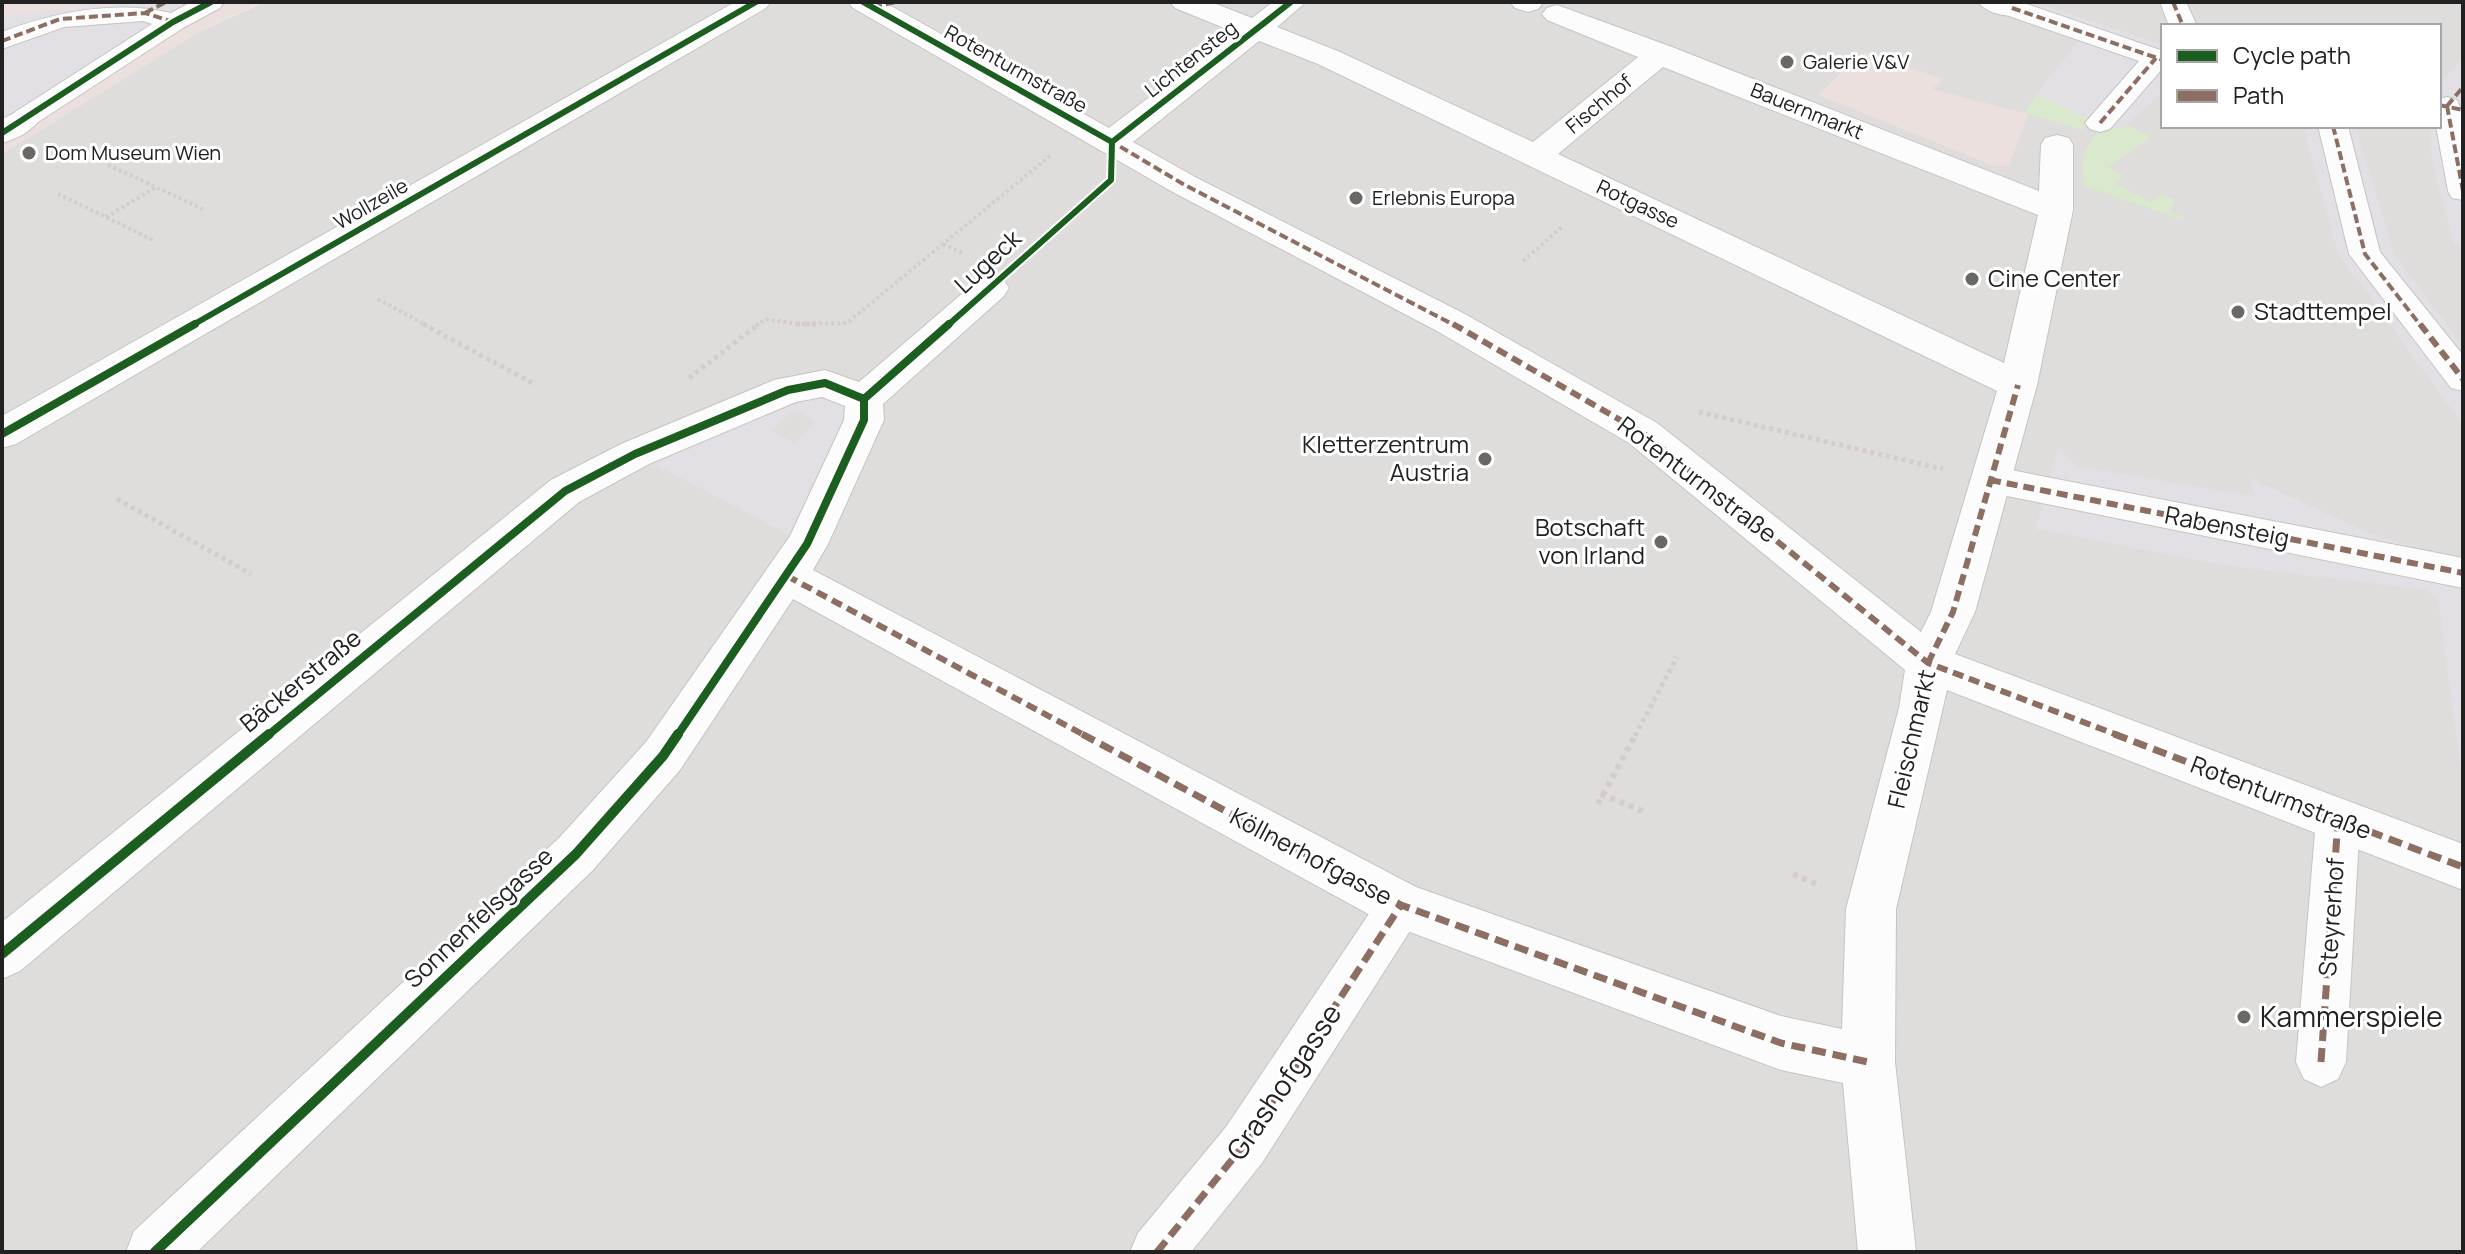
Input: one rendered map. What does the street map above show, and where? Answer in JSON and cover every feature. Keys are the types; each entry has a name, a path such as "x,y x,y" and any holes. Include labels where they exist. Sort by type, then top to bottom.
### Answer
{"street":[{"path":"2,41 60,19 161,12 211,2"},
{"name":"Wollzeile","path":"2,434 756,2"},
{"name":"Rotenturmstraße","path":"863,2 1196,191 1450,322 1643,433 1928,663 2463,867"},
{"name":"Rotgasse","path":"1185,2 1329,58 2018,385"},
{"name":"Lichtensteg","path":"1099,134 1291,2"},
{"path":"2173,2 2182,24"},
{"path":"2002,5 2159,59 2100,123"},
{"name":"Bauernmarkt","path":"1537,6 2056,210"},
{"path":"13,126 161,12"},
{"name":"Fischhof","path":"1537,155 1661,53"},
{"path":"2453,102 2463,191"},
{"path":"2334,128 2365,254 2463,379"},
{"name":"Fleischmarkt","path":"1887,1252 1868,1062 1871,909 1922,708 1928,663 1953,612 2018,385 2056,210 2057,145"},
{"name":"Lugeck","path":"864,399 991,288"},
{"name":"Bäckerstraße","path":"2,954 565,491 635,454 788,390 825,383 864,399"},
{"path":"787,576 807,544 864,420 864,399"},
{"name":"Rabensteig","path":"1990,480 2463,573"},
{"name":"Köllnerhofgasse","path":"787,576 1401,905 1781,1043 1868,1062"},
{"name":"Sonnenfelsgasse","path":"155,1252 576,854 663,756 787,576"},
{"name":"Steyrerhof","path":"2321,1062 2338,820"},
{"name":"Grashofgasse","path":"1157,1252 1244,1145 1401,905"}],"path":[{"path":"681,384 765,319 799,324 847,323 1099,134"},
{"path":"108,165 203,209"},
{"path":"106,217 156,187"},
{"path":"58,194 153,240"},
{"path":"1523,261 1563,226"},
{"path":"378,299 536,385"},
{"path":"1643,433 1687,409 1990,480"},
{"path":"117,499 251,574"},
{"path":"1598,804 1677,657"},
{"path":"1601,794 1647,813"}],"shaded area":[{"path":"2,2 262,2 197,33 2,154"},
{"path":"91,2 104,9 116,2 129,2 132,6 141,2 211,2 2,133 2,16 78,8"},
{"path":"264,2 2463,2 2463,1252 2,1252 2,154 197,33"},
{"path":"2018,2 2034,2 2161,44 2161,94 2126,125 2116,129 2041,97 2037,93 2079,41 2006,15"},
{"path":"1864,51 1943,79 1932,89 2028,114 2009,166 1994,166 1818,95"},
{"path":"2463,58 2463,247 2454,244 2432,160 2430,128 2441,128 2441,82"},
{"path":"2304,128 2359,128 2359,139 2395,256 2463,346 2463,425 2338,253"},
{"path":"788,390 864,399 807,544 635,454","holes":["794,410 817,422 794,443 771,430"]},
{"path":"2058,447 2076,466 2255,496 2249,478 2367,532 2434,555 2463,558 2463,784 2438,599 2427,590 2229,566 2036,529"}],"green space":[{"path":"2037,93 2093,120 2082,130 2025,113"},
{"path":"2126,125 2151,137 2108,168 2123,175 2115,184 2151,202 2161,194 2175,200 2170,212 2184,217 2183,220 2085,186 2082,168 2088,145 2106,126 2121,128"}],"marked path":[{"path":"145,13 166,2"},
{"path":"873,7 896,2"},
{"path":"2173,2 2182,24"},
{"path":"2012,8 2161,59"},
{"path":"2,41 60,19 145,13 173,22"},
{"path":"2100,123 2156,58"},
{"path":"2447,106 2463,87"},
{"path":"2441,105 2463,110"},
{"path":"2447,106 2463,191"},
{"path":"2334,128 2365,254 2463,379"},
{"path":"1109,140 1183,184 1450,322 1643,433 1928,663 2463,867"},
{"path":"1928,663 1953,612 2018,385"},
{"path":"1990,480 2463,573"},
{"path":"787,576 1401,905 1781,1043 1868,1062"},
{"path":"2321,1062 2338,820"},
{"path":"1157,1252 1244,1145 1401,905"}],"cycle path":[{"path":"2,133 173,22 211,2"},
{"path":"2,434 756,2"},
{"path":"863,2 1112,142"},
{"path":"1112,142 1291,2"},
{"path":"155,1252 576,854 663,756 807,544 864,420 864,399 1111,180 1112,142"},
{"path":"2,954 565,491 635,454 788,390 825,383 864,399"}],"place":[{"name":"Galerie V&V","path":"1787,62"},
{"name":"Dom Museum Wien","path":"29,153"},
{"name":"Erlebnis Europa","path":"1356,198"},
{"name":"Cine Center","path":"1972,279"},
{"name":"Stadttempel","path":"2238,312"},
{"name":"Kletterzentrum Austria","path":"1485,459"},
{"name":"Botschaft von Irland","path":"1661,542"},
{"name":"Kammerspiele","path":"2244,1017"}]}
